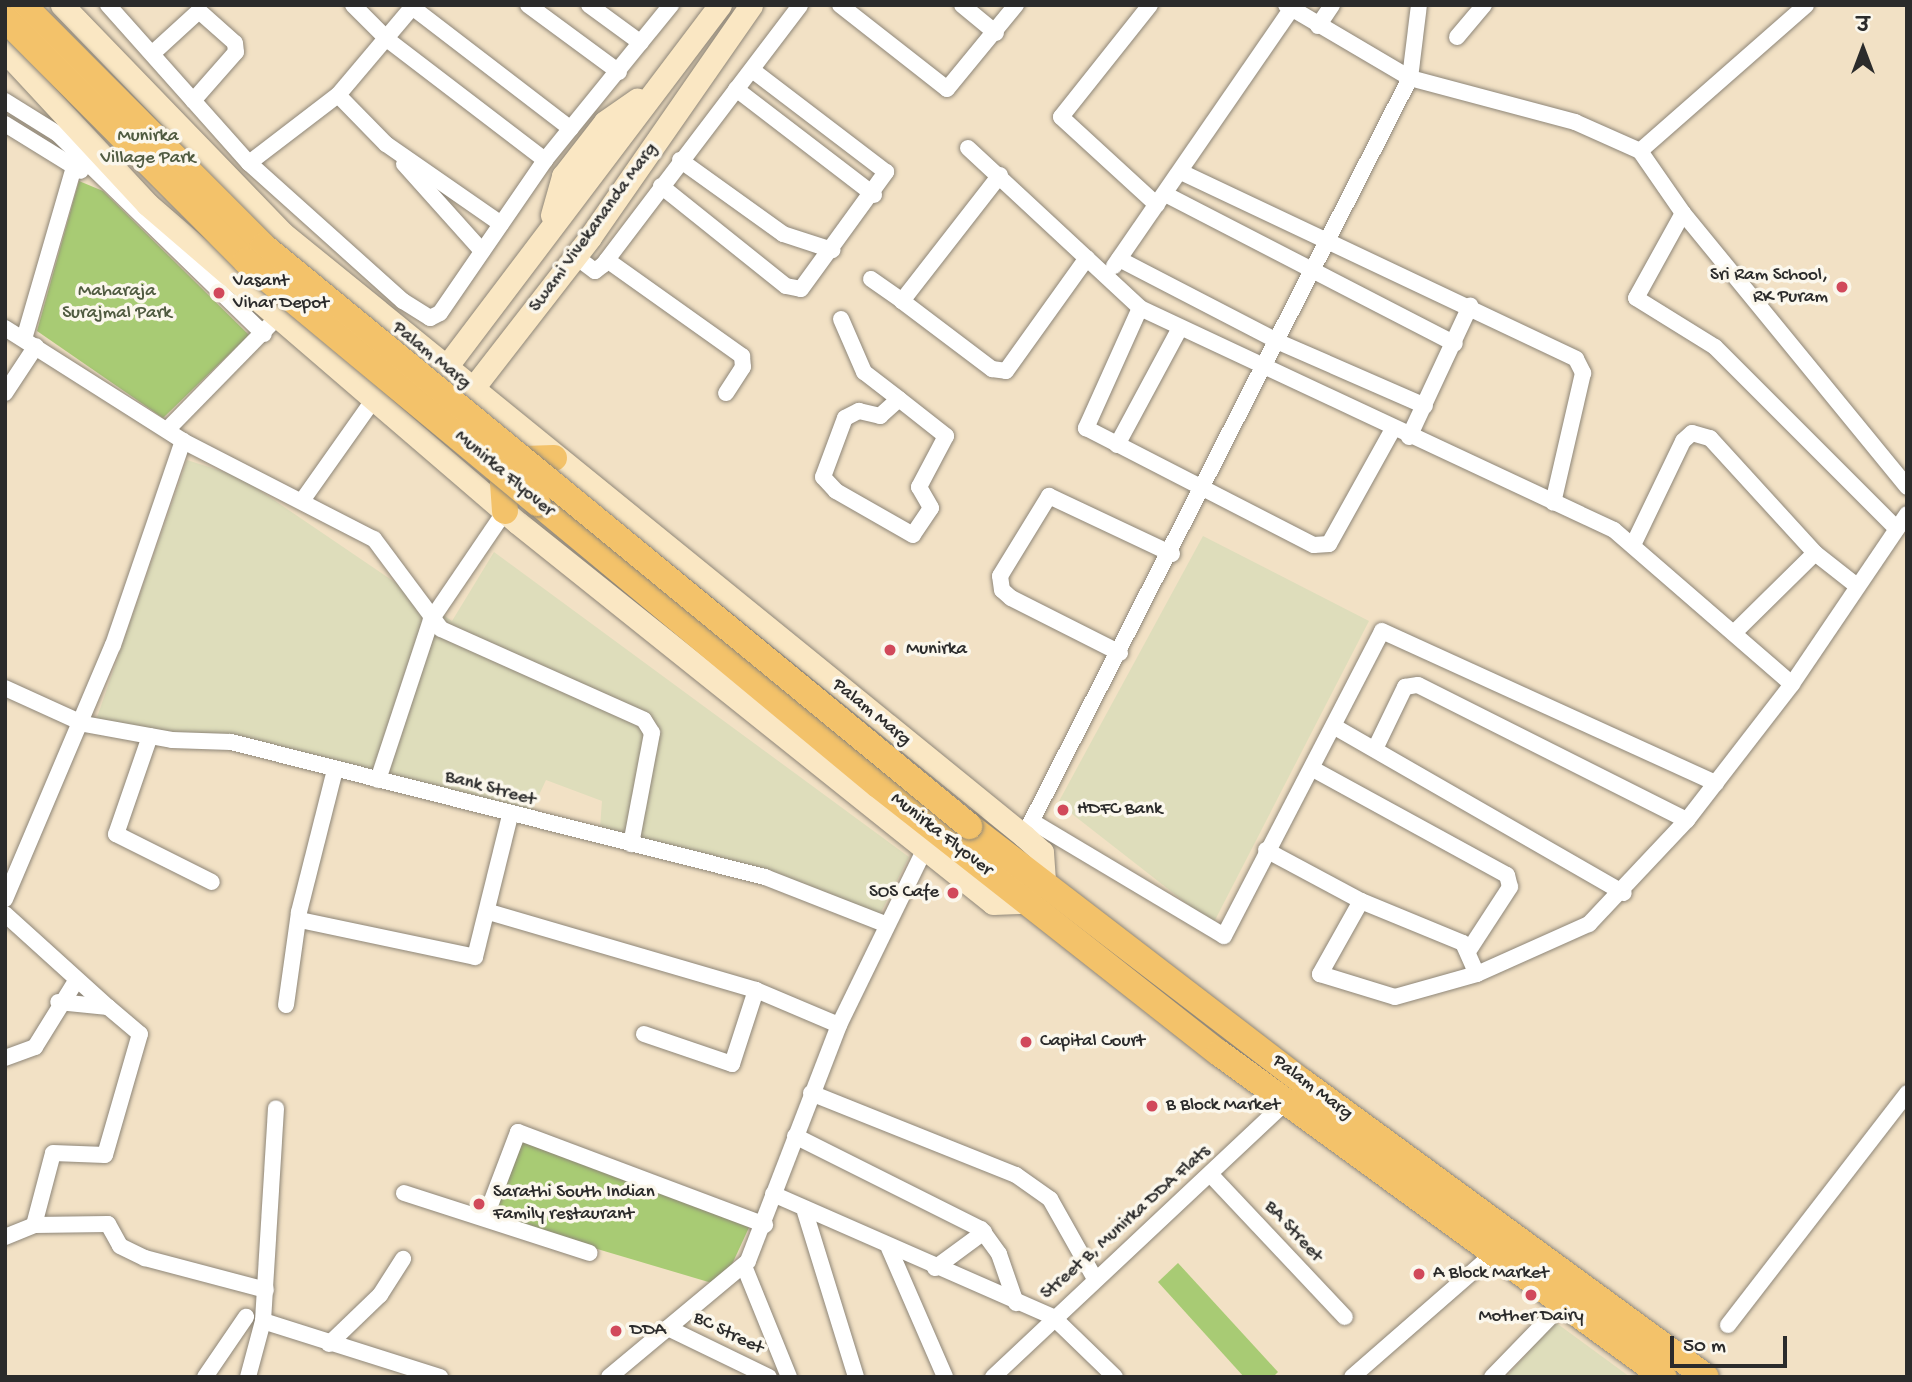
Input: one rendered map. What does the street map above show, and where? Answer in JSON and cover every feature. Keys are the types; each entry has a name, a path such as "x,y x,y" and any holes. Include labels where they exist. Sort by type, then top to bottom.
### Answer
{"main road":[{"name":"Munirka Flyover","path":"23,5 263,246 961,835 1026,902"},
{"name":"Palam Marg","path":"62,5 282,233 554,458 1028,829 1042,852 1044,881 1303,1082 1706,1377"},
{"name":"Swami Vivekananda Marg","path":"399,420 445,369 548,227 563,176 605,122 655,89 720,5"},
{"name":"Swami Vivekananda Marg","path":"427,443 473,390 575,256 751,5"},
{"name":"Munirka Flyover","path":"5,19 246,261 961,835 1044,881"},
{"path":"5,51 147,204 270,326 374,399 505,511 993,903 1026,902"},
{"path":"505,511 502,489 511,468 531,457 554,458"},
{"name":"Palam Marg","path":"1026,902 1287,1101 1664,1377"}],"street":[{"path":"108,5 249,163 424,316 438,316 545,160 671,5"},
{"path":"353,5 388,40 545,160"},
{"path":"528,5 619,72"},
{"path":"589,5 641,43"},
{"path":"575,256 595,271 607,260 680,160 800,5"},
{"path":"840,5 947,89 996,33 1016,5"},
{"path":"961,5 996,33"},
{"path":"1150,5 1061,117 1161,200 1455,344"},
{"path":"1318,26 1332,5"},
{"path":"1419,5 1410,78 1266,372 1028,829 1223,936 1266,849 1335,727 1375,636 1387,631 1716,783"},
{"path":"1457,37 1484,5"},
{"path":"1640,151 1806,5"},
{"path":"249,163 338,95 388,40 413,6 571,129"},
{"path":"1106,276 1181,172 1289,7 1410,78 1574,122 1640,151 1683,213 1907,487"},
{"path":"153,53 201,11 235,43 236,51 193,101"},
{"path":"661,186 792,290 802,289 874,195 885,170 752,70"},
{"path":"736,89 874,195"},
{"path":"338,95 482,251"},
{"path":"5,101 50,127 103,180 270,326 167,430"},
{"path":"5,124 74,167 103,180"},
{"path":"386,144 501,224"},
{"path":"968,148 1140,308 1266,372 1553,503 1633,545 1792,684"},
{"path":"680,160 783,234 832,250"},
{"path":"5,393 30,342 74,167"},
{"path":"1181,172 1330,238 1470,306 1581,365 1553,503"},
{"path":"902,301 1000,175"},
{"path":"1683,213 1636,298 1715,347 1897,529"},
{"path":"871,279 992,369 1006,371 1087,258"},
{"path":"1119,259 1280,343 1424,406"},
{"path":"607,260 741,356 743,367 726,393"},
{"path":"1409,437 1455,344 1470,306"},
{"path":"1140,308 1085,419 1087,429 1325,546 1393,429"},
{"path":"841,319 864,372 899,399 947,439 918,489 931,508 913,535 836,491 824,477 845,418 859,411 883,415 899,399"},
{"path":"5,328 183,440 304,498 380,544 430,620 649,726 631,844"},
{"path":"1117,445 1179,330"},
{"path":"304,498 374,399"},
{"path":"1633,545 1683,441 1698,433 1715,442 1815,552 1857,586"},
{"path":"5,899 113,645 183,440"},
{"path":"1121,653 1012,598 1000,576 1049,496 1172,554"},
{"path":"378,780 430,620 505,511"},
{"path":"1361,901 1320,974 1395,997 1476,974 1572,933 1624,893 1687,820 1792,684 1907,513"},
{"path":"1734,633 1815,552"},
{"path":"1375,749 1405,687 1414,684 1687,820"},
{"name":"Bank Street","path":"5,688 78,722 150,736 226,741 510,816 765,877 885,925"},
{"path":"1335,727 1624,893"},
{"path":"150,736 116,834 212,882"},
{"path":"1312,769 1507,875 1510,887 1469,950 1476,974"},
{"path":"286,1005 300,920 335,770"},
{"path":"300,920 473,958 489,912 510,816"},
{"path":"618,1374 744,1265 765,1224 773,1194 839,1025 885,925 926,847"},
{"path":"1266,849 1361,901 1469,950"},
{"path":"489,912 756,990 839,1025"},
{"path":"5,914 76,981 140,1034 105,1154 62,1149 53,1153 34,1225"},
{"path":"5,1058 35,1047 58,1002 76,981"},
{"path":"643,1034 732,1064 756,990"},
{"path":"58,1002 108,1007"},
{"path":"811,1093 1016,1175 1050,1199 1095,1279"},
{"path":"1728,1325 1900,1113 1907,1093"},
{"name":"Street B, Munirka DDA Flats","path":"993,1377 1053,1317 1211,1175 1287,1101"},
{"path":"248,1377 263,1321 276,1108"},
{"path":"486,1216 518,1132 765,1224"},
{"path":"795,1136 984,1232 999,1254 1016,1303"},
{"name":"BA Street","path":"1211,1175 1345,1317"},
{"path":"404,1193 486,1216 590,1253"},
{"path":"773,1194 805,1212 1053,1317 1115,1377"},
{"path":"805,1212 856,1377"},
{"path":"5,1237 34,1225 108,1224 120,1246 145,1258 266,1290"},
{"path":"935,1268 984,1232"},
{"path":"889,1248 945,1377"},
{"path":"1352,1377 1494,1252"},
{"path":"329,1344 380,1295 403,1259"},
{"path":"744,1265 789,1377"},
{"path":"1492,1377 1564,1303"},
{"path":"205,1377 246,1317"},
{"path":"263,1321 440,1377"},
{"name":"BC Street","path":"668,1328 769,1377"}],"shaded area":[{"path":"187,460 240,477 452,621 494,552 909,857 875,924 793,886 599,841 602,801 546,780 526,823 254,750 95,723"},
{"path":"1203,536 1369,621 1213,924 1058,803"},
{"path":"1555,1322 1630,1377 1506,1377"}],"green space":[{"name":"Maharaja Surajmal Park","path":"79,181 103,191 249,335 163,418 37,331"},
{"path":"518,1132 752,1221 722,1286 486,1216"},
{"path":"1178,1263 1278,1372 1273,1377 1244,1377 1158,1282"}],"place":[{"name":"Sri Ram School, RK Puram","path":"1842,287"},
{"name":"Vasant Vihar Depot","path":"219,293"},
{"name":"Munirka","path":"890,650"},
{"name":"HDFC Bank","path":"1063,810"},
{"name":"SOS Cafe","path":"953,893"},
{"name":"Capital Court","path":"1026,1042"},
{"name":"B Block Market","path":"1152,1106"},
{"name":"Sarathi South Indian Family restaurant","path":"479,1204"},
{"name":"A Block Market","path":"1419,1274"},
{"name":"Mother Dairy","path":"1531,1295"},
{"name":"DDA","path":"616,1331"}],"park label":[{"name":"Munirka Village Park","path":"148,148"}]}
